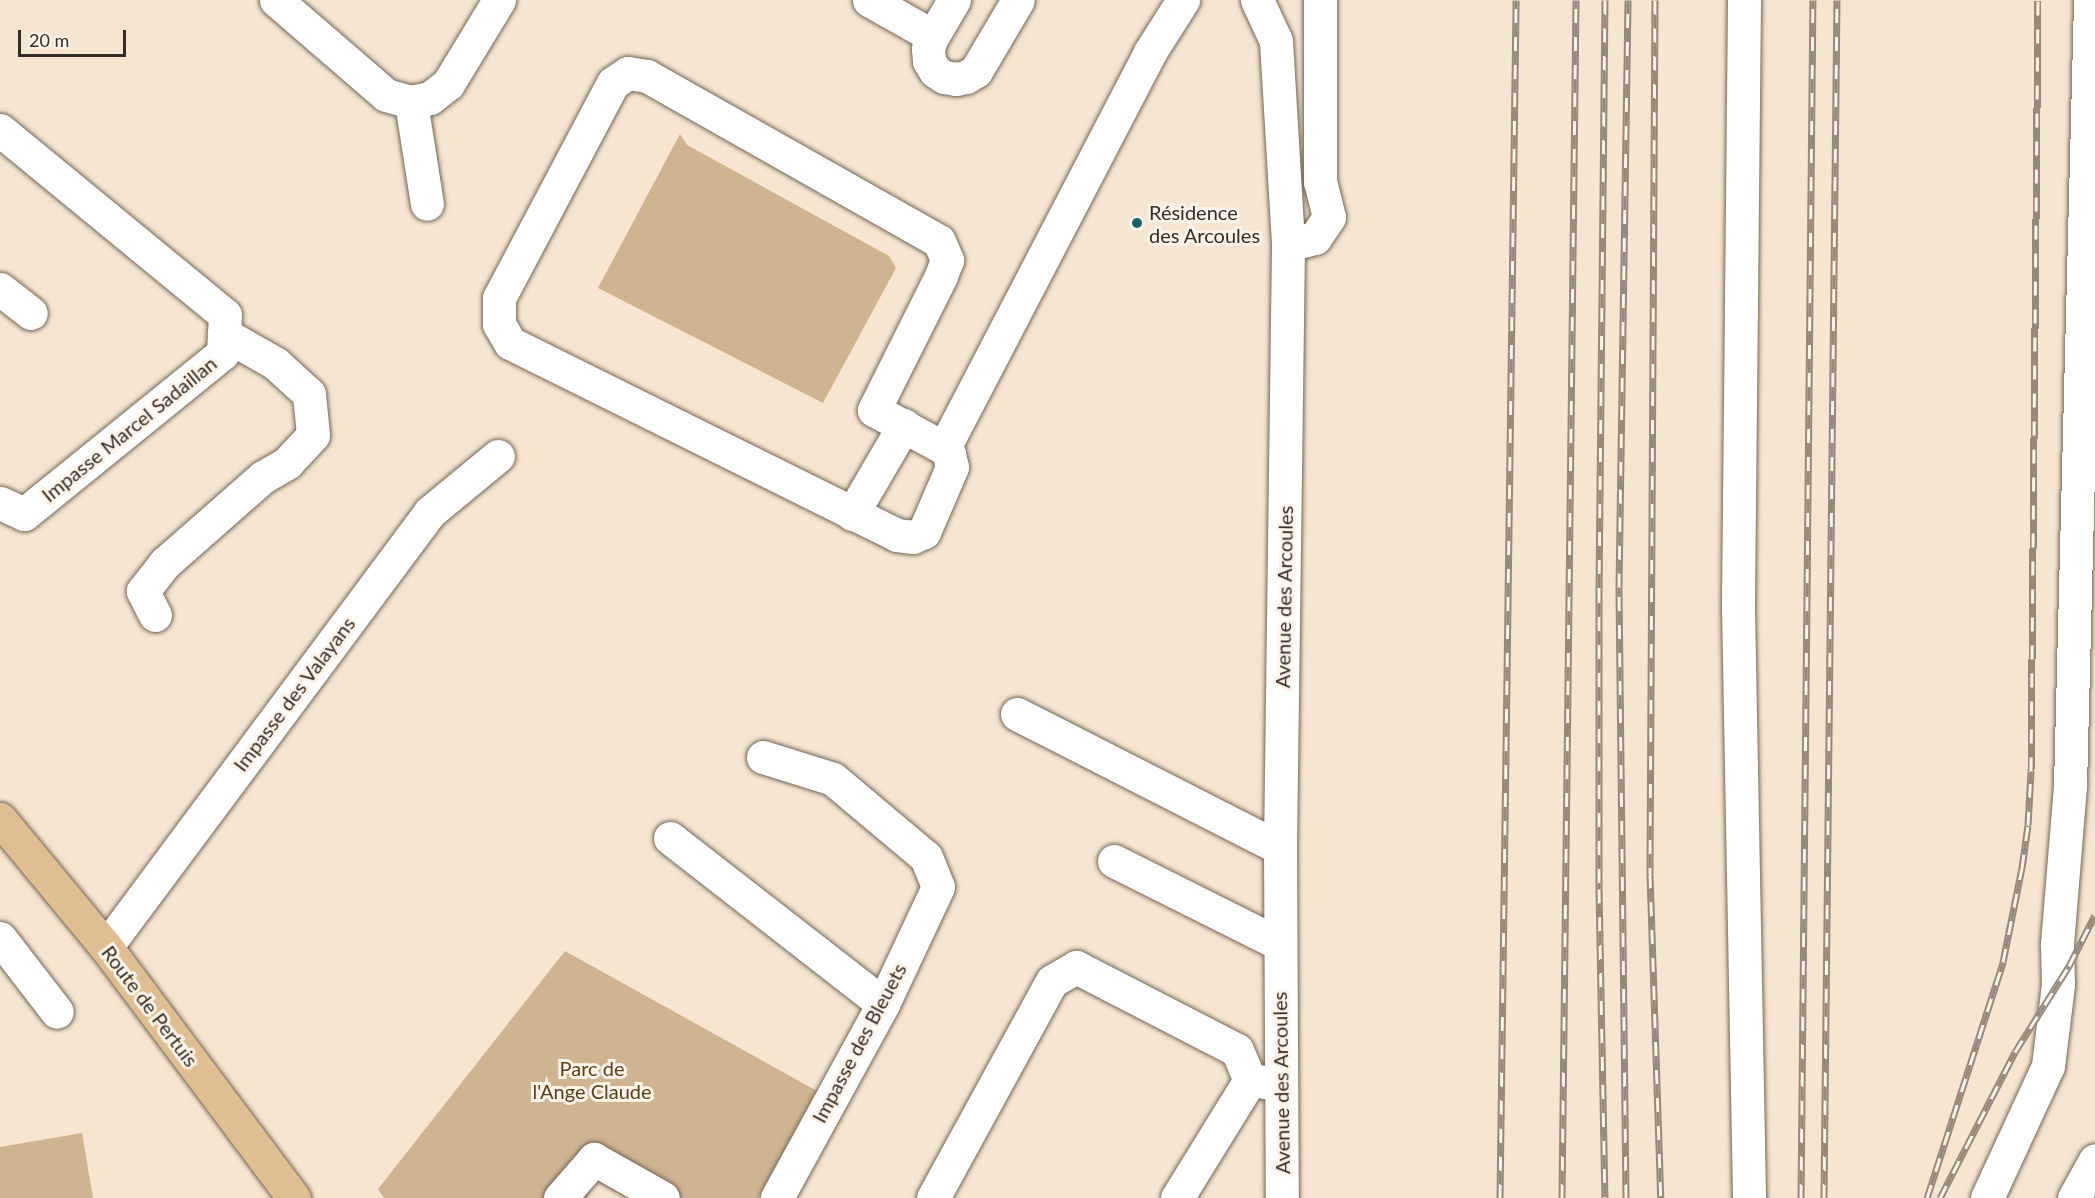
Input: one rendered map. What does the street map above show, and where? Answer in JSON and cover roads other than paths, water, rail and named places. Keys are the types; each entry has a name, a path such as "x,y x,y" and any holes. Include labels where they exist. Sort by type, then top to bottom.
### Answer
{"main road":[{"name":"Route de Pertuis","path":"0,819 106,947 294,1198"}],"street":[{"path":"276,0 386,95 411,102 430,98 448,84 499,0"},
{"path":"869,0 933,36"},
{"path":"954,0 933,36 928,50 929,61 935,71 944,77 956,79 966,77 976,70 1018,0"},
{"path":"944,448 1150,52 1183,0"},
{"name":"Avenue des Arcoules","path":"1257,0 1276,41 1288,245 1280,944 1265,1082 1282,1198"},
{"path":"1288,245 1315,238 1329,217 1320,182 1320,0"},
{"path":"1743,0 1738,607 1749,1198"},
{"path":"1987,1198 2048,1066 2058,984 2057,944 2070,786 2090,0"},
{"path":"628,73 647,76 939,241 947,260 941,276 874,410 903,425 944,448 949,454 951,467 924,532 913,537 897,535 852,514 510,343 499,324 499,298 613,83 628,73"},
{"path":"411,102 427,204"},
{"name":"Impasse Marcel Sadaillan","path":"0,130 225,315 223,353 24,514 0,503"},
{"path":"0,289 32,314"},
{"path":"155,615 143,591 165,563 264,477 287,463 314,435 309,393 275,363 224,334"},
{"path":"852,514 903,425"},
{"name":"Impasse des Valayans","path":"106,947 430,512 498,456"},
{"path":"1017,714 1280,848"},
{"name":"Impasse des Bleuets","path":"763,757 833,779 926,857 938,887 883,1004 777,1198"},
{"path":"670,838 883,1004"},
{"path":"1114,861 1280,944"},
{"path":"0,938 57,1011"},
{"path":"933,1198 1052,981 1076,967 1237,1050 1265,1082 1178,1198"},
{"path":"560,1198 594,1159 663,1198"},
{"path":"2074,1198 2095,1160"}],"railway":[{"path":"1500,1198 1516,0"},
{"path":"1562,1198 1576,0"},
{"path":"1605,0 1599,589 1599,889 1605,1198"},
{"path":"1626,1198 1619,587 1628,0"},
{"path":"1655,0 1650,874 1661,1198"},
{"path":"1801,1198 1813,0"},
{"path":"1824,1198 1837,0"},
{"path":"1927,1198 2003,962 2022,868 2028,825 2031,771 2038,0"},
{"path":"1940,1198 2015,1052 2069,966 2095,915"}],"place":[{"name":"Résidence des Arcoules","path":"1137,223"}],"park label":[{"name":"Parc de l'Ange Claude","path":"592,1080"}]}
